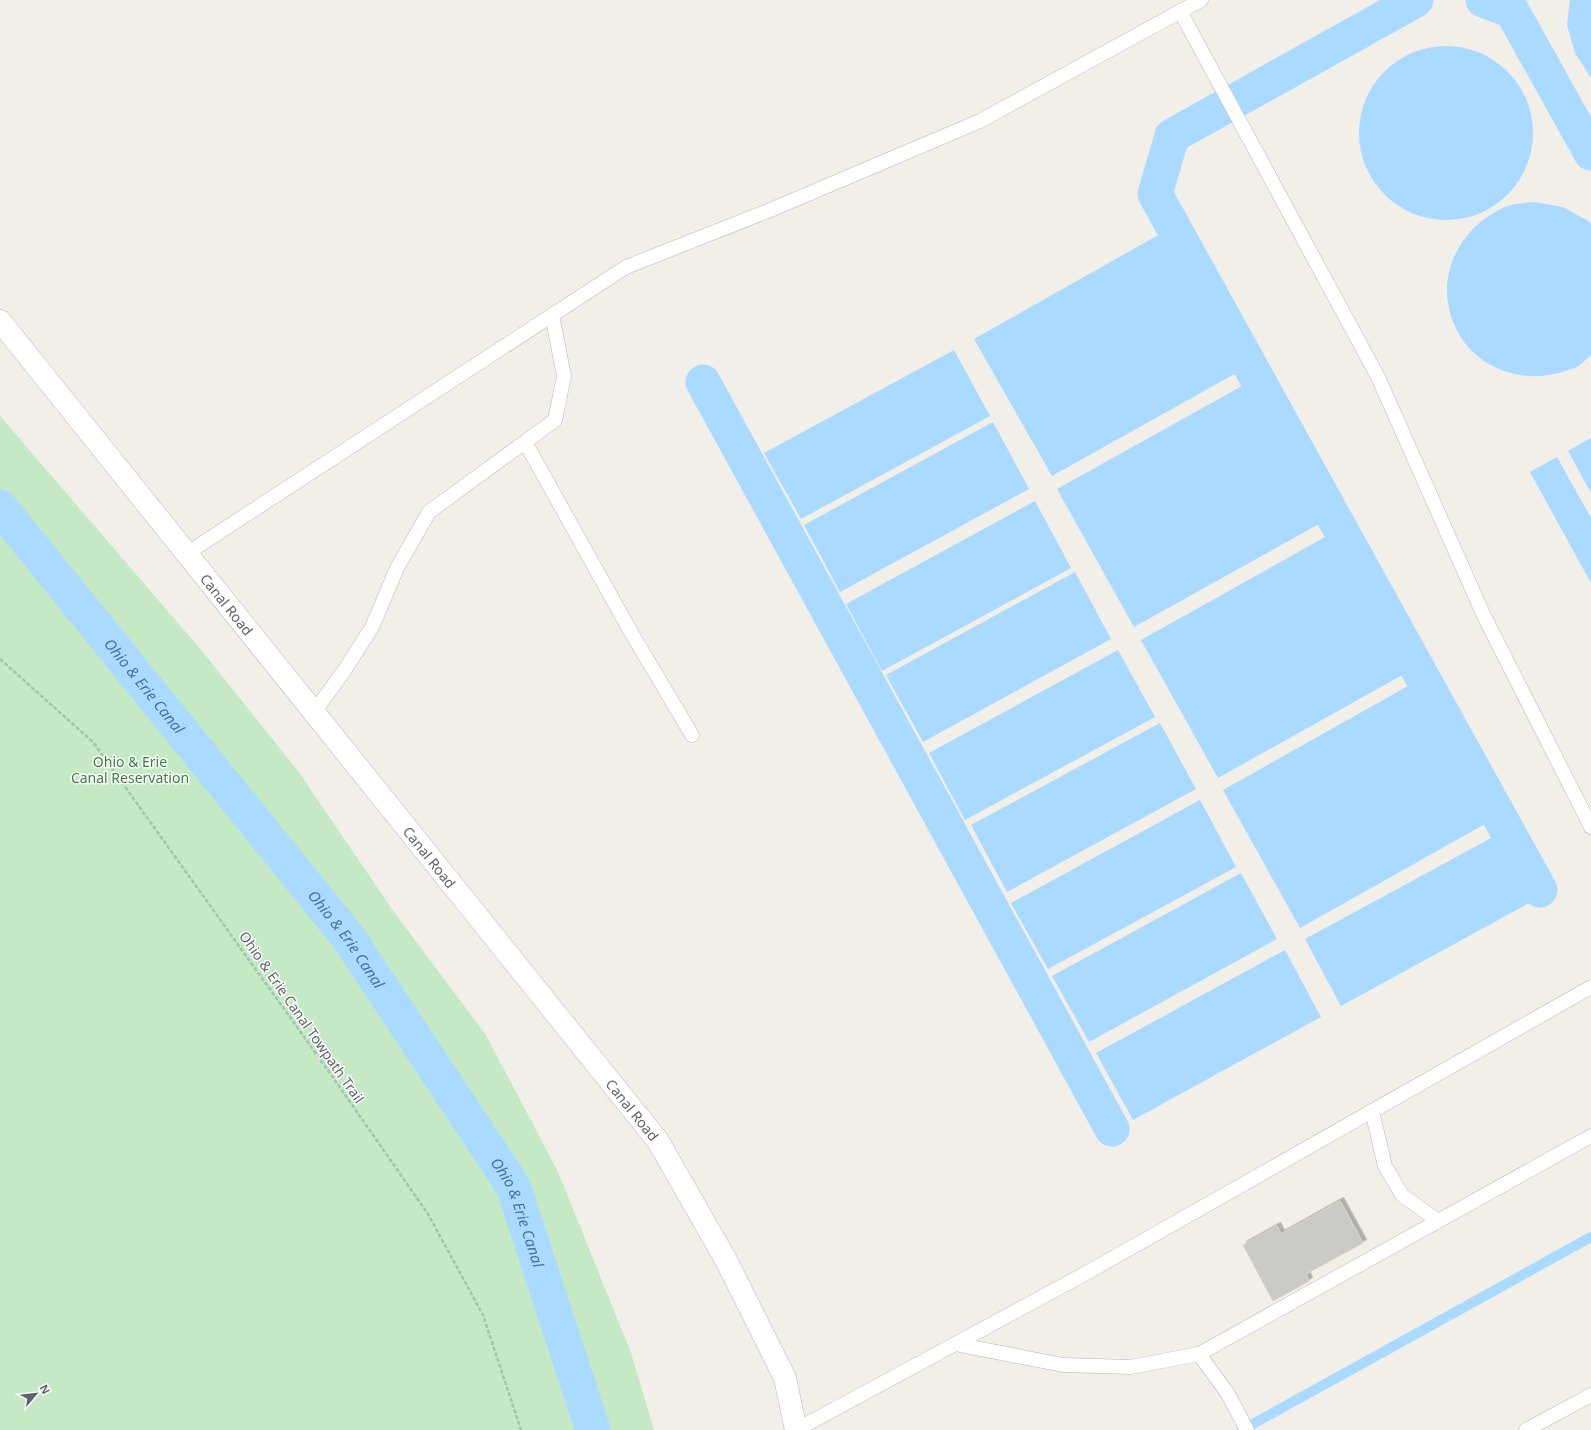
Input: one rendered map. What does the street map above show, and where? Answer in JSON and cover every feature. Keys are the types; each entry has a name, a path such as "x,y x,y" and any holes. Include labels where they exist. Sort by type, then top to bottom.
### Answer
{"street":[{"name":"Canal Road","path":"0,321 658,1140 726,1260 785,1378 796,1430"}],"lane":[{"path":"186,554 626,267 768,211 980,121 1201,0"},
{"path":"1180,11 1378,377 1484,616 1591,827"},
{"path":"314,712 344,671 372,626 397,568 429,512 555,420 564,376 552,315"},
{"path":"525,442 632,634 692,735"},
{"path":"796,1430 1090,1272 1591,987"},
{"path":"1372,1112 1385,1166 1402,1195 1438,1221"},
{"path":"955,1344 1071,1365 1131,1367 1199,1354 1591,1136"},
{"path":"1199,1354 1228,1394 1247,1430"},
{"path":"1526,1430 1591,1395"}],"path":[{"name":"Ohio & Erie Canal Towpath Trail","path":"0,659 93,742 428,1214 483,1315 521,1430"}],"green space":[{"name":"Ohio & Erie Canal Reservation","path":"0,416 202,651 298,771 394,912 486,1035 558,1172 630,1350 654,1430 0,1430"}],"water":[{"path":"1570,0 1591,0 1591,78 1575,53 1567,25"},
{"path":"1446,46 1463,48 1487,56 1501,66 1513,78 1523,92 1529,108 1533,133 1531,150 1523,174 1513,188 1501,200 1487,210 1471,216 1446,220 1429,218 1405,210 1391,200 1379,188 1369,174 1363,158 1359,133 1361,116 1369,92 1379,78 1391,66 1405,56 1421,50"},
{"path":"1534,202 1563,207 1591,224 1591,355 1579,366 1574,368 1546,375 1530,376 1514,374 1499,369 1485,362 1473,351 1462,339 1454,324 1449,306 1447,289 1449,272 1455,255 1463,240 1475,227 1489,216 1505,207 1515,204"},
{"path":"1160,234 1238,372 1052,476 974,339"},
{"path":"954,350 990,416 801,519 764,453"},
{"path":"1242,386 1319,524 1134,627 1057,489"},
{"path":"993,422 1029,489 840,592 804,525"},
{"path":"1591,438 1591,493 1568,451"},
{"path":"1557,457 1591,518 1591,583 1530,472"},
{"path":"1035,501 1071,568 882,671 846,604"},
{"path":"1327,536 1404,674 1218,778 1141,640"},
{"path":"1075,572 1111,639 923,742 886,675"},
{"path":"1118,650 1155,717 965,820 929,753"},
{"path":"1408,686 1485,824 1300,928 1223,790"},
{"path":"1160,723 1196,789 1007,892 971,825"},
{"path":"1200,800 1236,867 1048,969 1011,903"},
{"path":"1493,837 1529,903 1341,1006 1305,939"},
{"path":"1241,873 1277,939 1089,1042 1052,976"},
{"path":"1285,950 1321,1017 1133,1120 1096,1053"}],"building":[{"path":"1340,1201 1363,1243 1306,1274 1309,1281 1273,1301 1243,1245 1277,1226 1281,1234"}],"waterway":[{"path":"1416,0 1172,136 1155,194 1540,890"},
{"path":"1483,0 1512,11 1591,153"},
{"path":"703,382 1112,1129"},
{"name":"Ohio & Erie Canal","path":"0,507 348,937 513,1186 593,1430"},
{"path":"1242,1430 1591,1237"}]}
